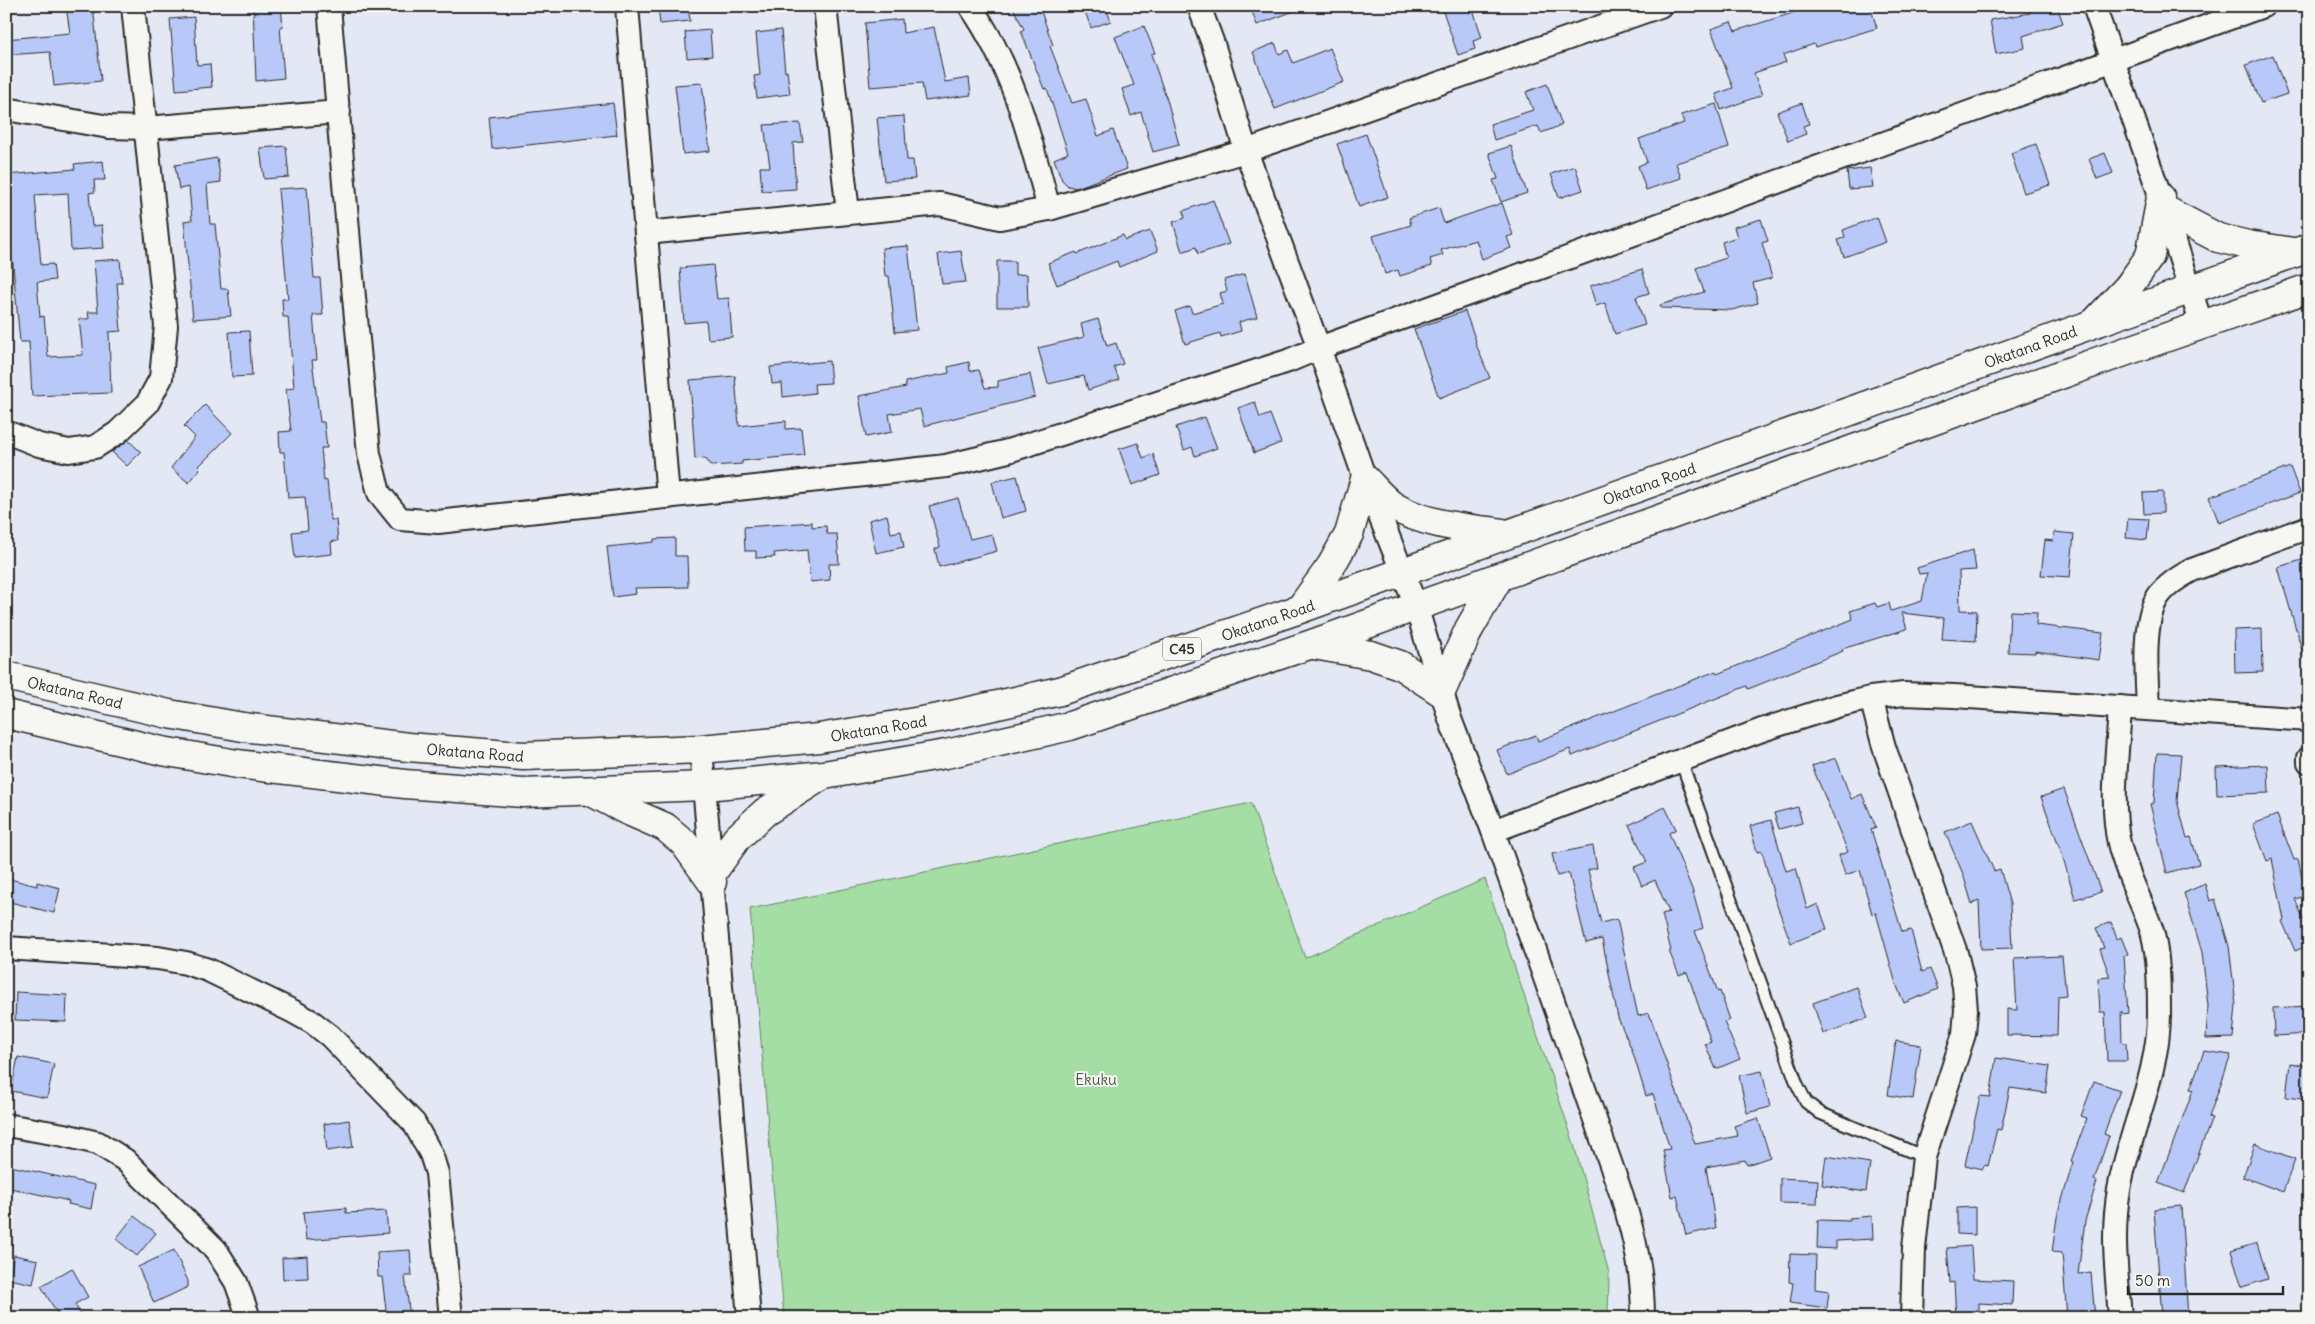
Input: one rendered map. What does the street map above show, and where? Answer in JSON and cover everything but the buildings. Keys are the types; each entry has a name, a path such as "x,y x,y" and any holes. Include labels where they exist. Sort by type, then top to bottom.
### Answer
{"main road":[{"path":"2094,324 2130,286 2150,256 2163,204 2218,238 2248,246 2303,251"},
{"name":"Okatana Road","path":"6,676 170,714 243,728 352,741 523,756 702,749 819,738 939,718 1060,690 1300,609 2094,324 2303,251"},
{"name":"C45","path":"6,714 162,751 304,773 523,793 705,786 824,775 946,754 1070,726 1312,644 2124,352 2309,288"},
{"path":"1300,609 1331,566 1349,534 1365,479 1392,505 1410,514 1451,525 1507,534"},
{"path":"1312,644 1371,656 1400,665 1441,692 1469,629 1498,577"},
{"path":"588,791 664,826 684,843 712,877 737,838 765,812 824,775"}],"street":[{"path":"6,432 39,445 69,451 95,447 117,433 148,404 161,378 166,326 133,6"},
{"path":"329,6 369,454 380,493 400,519 438,522 946,466 1008,451 1288,362 1319,348 2263,6"},
{"path":"627,6 668,498"},
{"path":"824,6 848,214"},
{"path":"970,6 988,33 1011,80 1028,126 1049,209"},
{"path":"1199,6 1213,44 1246,151 1365,479 1416,606 1441,692 1493,831 1634,1233 1640,1262 1643,1318"},
{"path":"646,233 940,204 1000,218 1049,209 1246,151 1660,6"},
{"path":"2094,6 2163,204 2202,326"},
{"path":"6,109 110,127 146,128 339,112"},
{"path":"2148,709 2147,641 2156,600 2176,579 2192,570 2309,527"},
{"path":"1493,831 1762,730 1837,706 1871,698 1904,694 1954,696 2309,720"},
{"path":"1871,698 1884,747 1956,953 1964,986 1966,1010 1964,1034 1924,1157 1914,1248 1912,1318"},
{"path":"2120,707 2115,808 2119,842 2127,870 2152,933 2157,965 2159,1015 2154,1062 2119,1188 2113,1226 2120,1318"},
{"path":"702,749 749,1318"},
{"path":"6,948 158,958 186,963 208,970 292,1011 312,1022 330,1036 414,1123 432,1154 437,1173 451,1318"},
{"path":"6,1125 98,1143 125,1160 216,1250 236,1282 249,1318"}],"lane":[{"path":"1681,761 1797,1084 1806,1102 1820,1114 1924,1157"}],"green space":[{"name":"Ekuku","path":"1251,803 1305,958 1485,879 1573,1141 1609,1273 1608,1318 784,1318 750,909"}]}
